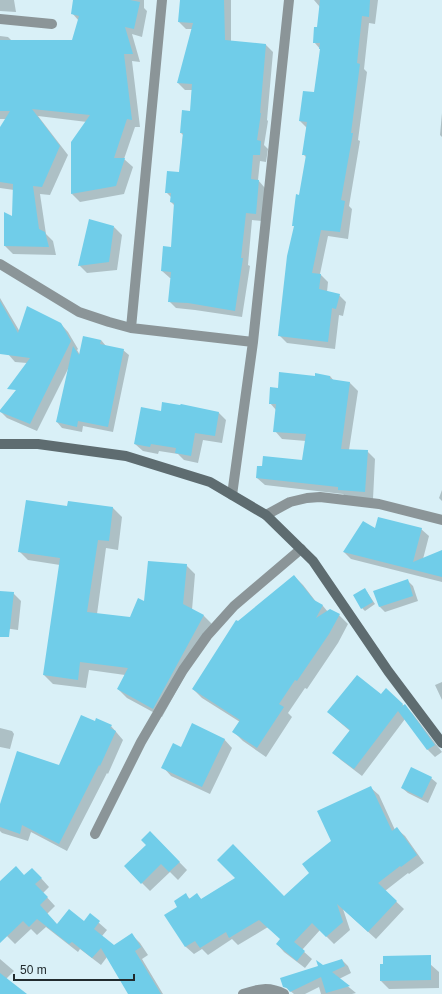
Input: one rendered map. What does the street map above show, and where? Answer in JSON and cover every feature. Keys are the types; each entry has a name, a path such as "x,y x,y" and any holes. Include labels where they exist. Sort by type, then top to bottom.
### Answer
{"street":[{"path":"131,328 162,0"},
{"path":"232,495 254,342 289,0"},
{"path":"0,18 52,24"},
{"path":"0,264 79,312 109,322 131,328 254,342"},
{"path":"0,444 38,444 126,456 210,482 266,515 313,562 388,671 442,743"},
{"path":"266,515 290,502 320,497 379,504 442,520"},
{"path":"95,834 141,742 183,670 207,636 234,606 301,549"},
{"path":"243,994 257,990 274,989 284,994"}],"building":[{"path":"73,0 130,0 140,2 134,29 125,27 133,54 124,54 132,120 127,119 114,158 125,158 116,186 71,194 71,142 90,115 32,109 60,146 42,187 33,186 39,229 45,232 49,247 4,246 4,212 12,216 13,184 0,182 0,127 10,111 0,111 0,40 72,40 79,16 71,14"},
{"path":"180,0 224,0 225,40 266,44 261,113 257,140 261,141 260,155 253,155 251,179 259,180 256,214 246,213 241,258 243,258 235,311 188,303 168,302 171,272 161,271 163,246 171,247 174,203 170,202 171,193 165,193 167,171 179,172 183,133 180,133 182,110 190,111 192,84 177,83 193,23 178,22"},
{"path":"320,0 370,0 369,17 362,16 357,63 360,64 351,133 353,133 341,200 345,201 340,232 321,230 312,273 321,274 319,289 340,294 336,309 332,308 328,342 278,336 287,256 294,226 292,226 296,194 299,195 306,155 302,155 307,122 299,121 303,91 314,92 320,49 320,43 313,43 314,27 317,27"},
{"path":"89,219 114,226 109,262 78,266"},
{"path":"0,301 18,333 27,306 61,323 71,341 30,424 0,412 16,390 7,389 30,358 0,354"},
{"path":"83,336 101,340 100,344 124,349 108,427 78,421 77,427 56,422 73,346 79,355"},
{"path":"279,372 315,376 315,373 330,376 330,379 350,382 341,449 368,450 365,492 338,490 338,487 256,478 257,466 262,466 263,456 302,460 306,434 273,432 276,404 269,404 270,387 278,388"},
{"path":"162,402 181,404 219,412 215,436 195,433 191,456 175,453 176,448 151,444 150,447 134,444 141,407 161,411"},
{"path":"26,500 67,506 68,501 113,507 109,541 98,540 87,612 130,617 138,598 144,601 148,561 187,564 183,604 204,615 153,709 117,689 128,668 80,662 78,680 43,675 60,558 18,552"},
{"path":"378,517 422,528 413,562 442,550 442,577 343,552 363,521 375,528"},
{"path":"294,575 314,600 323,605 316,618 330,609 340,614 329,634 297,681 295,680 279,704 284,707 257,748 232,732 240,720 192,689 236,620 238,621"},
{"path":"408,579 413,596 379,607 373,591"},
{"path":"365,588 373,602 361,609 353,595"},
{"path":"0,591 14,592 9,637 0,637"},
{"path":"357,675 381,694 386,688 403,704 401,707 405,704 435,745 427,750 398,711 354,769 332,753 350,730 327,712"},
{"path":"81,715 95,721 96,718 112,725 110,728 116,731 100,766 99,765 59,844 22,825 20,834 0,827 0,804 17,751 59,765"},
{"path":"192,723 225,739 202,787 161,768 173,743 181,747"},
{"path":"411,767 432,777 422,798 401,788"},
{"path":"371,786 392,831 397,827 417,855 378,883 397,901 368,932 337,904 343,922 326,937 312,923 294,942 305,951 297,961 276,944 280,939 259,920 229,938 226,932 200,948 195,941 185,947 164,915 177,907 174,901 186,893 189,899 197,893 201,899 235,878 217,860 233,844 284,896 309,873 302,864 331,841 317,811"},
{"path":"150,831 180,862 169,872 161,864 141,884 124,866 146,845 141,840"},
{"path":"16,866 24,875 32,868 42,878 35,884 48,897 40,905 57,924 69,909 84,921 90,913 100,921 94,929 114,945 132,933 141,947 135,951 161,994 128,994 101,948 92,958 72,942 69,944 37,919 29,927 23,921 0,943 0,881"},
{"path":"431,955 431,980 380,981 380,964 383,964 383,956"},
{"path":"342,959 345,966 332,972 350,986 326,993 321,977 290,992 287,988 283,987 280,978 318,966 316,960 323,965"},
{"path":"0,973 27,994 0,994"}]}
